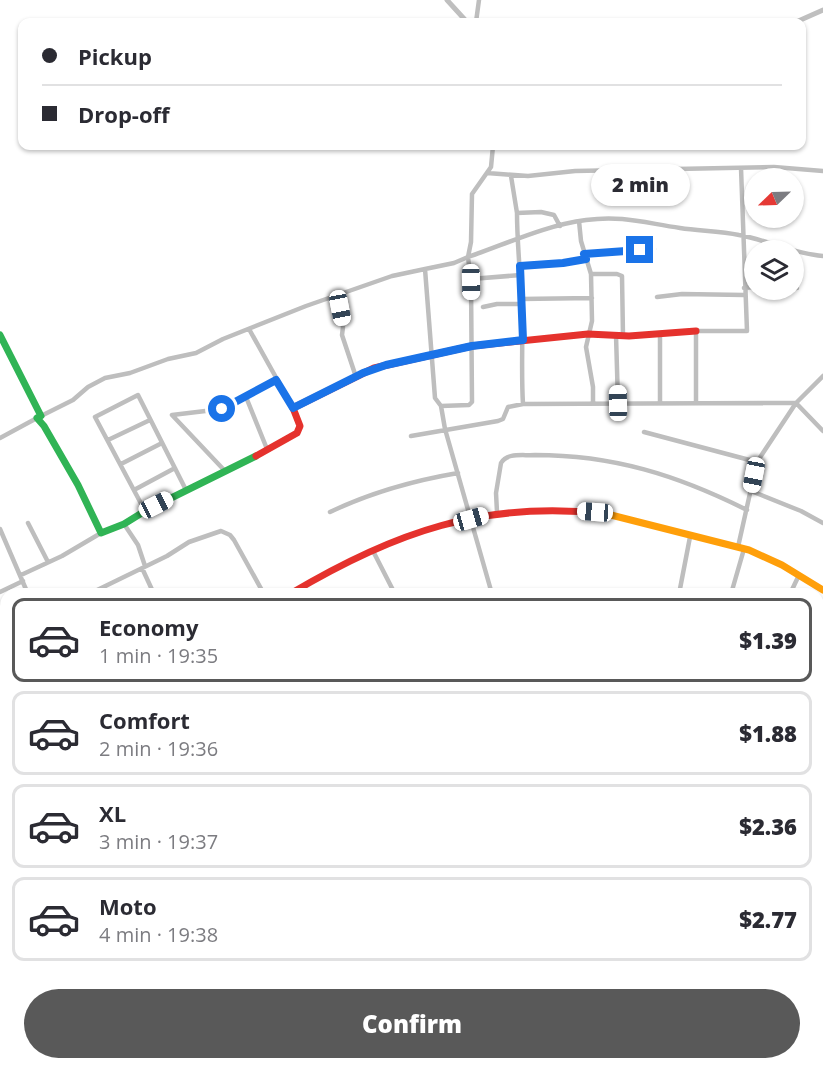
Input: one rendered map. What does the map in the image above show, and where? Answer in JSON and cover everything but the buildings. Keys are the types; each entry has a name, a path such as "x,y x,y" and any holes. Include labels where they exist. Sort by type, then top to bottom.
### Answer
{"main road":[{"path":"0,335 39,417 78,485 100,533 124,524 300,431 293,408 386,365 472,346 523,340 588,334 620,335 696,331"},
{"path":"300,588 333,568 407,536 498,512 553,508 609,513 690,537 741,548 799,575 820,588"}],"street":[{"path":"477,18 479,0"},
{"path":"441,406 469,405 472,402 471,279 468,257 472,194 492,164 493,150"},
{"path":"487,173 535,176 575,171 784,167 823,171"},
{"path":"741,168 744,240"},
{"path":"511,176 517,213 517,241 521,275 523,404"},
{"path":"517,213 554,215 560,226"},
{"path":"0,438 77,398 96,382 138,371 168,359 196,353 223,339 287,313 392,276 454,263 579,221 611,217 627,218 686,229 744,235 808,254 823,256"},
{"path":"579,221 585,256 591,274 592,321 586,347 593,387 593,403"},
{"path":"520,266 563,263 585,256 654,249"},
{"path":"425,269 435,398 441,406 445,429 490,588"},
{"path":"591,274 622,276 618,403"},
{"path":"471,279 521,275"},
{"path":"657,297 682,294 744,295"},
{"path":"338,295 344,327 342,335 356,377"},
{"path":"483,307 497,304 592,298"},
{"path":"696,403 696,331 747,331 744,300"},
{"path":"249,329 293,408"},
{"path":"660,333 660,403"},
{"path":"732,588 757,462 796,403 823,376"},
{"path":"225,471 172,415 222,409 276,380"},
{"path":"145,511 95,417 116,405 138,395 186,490"},
{"path":"246,397 267,449"},
{"path":"411,436 498,421 503,419 508,407 523,404 593,403 796,403 823,431"},
{"path":"108,440 150,420"},
{"path":"644,432 757,462"},
{"path":"121,464 162,443"},
{"path":"498,512 496,493 502,459 521,456 575,456 638,466 747,510"},
{"path":"134,490 175,468"},
{"path":"330,512 379,491 458,473"},
{"path":"751,491 823,522"},
{"path":"28,523 48,562"},
{"path":"124,524 138,545 143,567 152,588"},
{"path":"0,529 25,588"},
{"path":"101,588 189,542 213,533 225,532 234,540 261,588"},
{"path":"6,588 100,533"},
{"path":"680,588 690,537"},
{"path":"373,551 392,588"},
{"path":"793,588 799,575"}],"waterway":[{"path":"447,0 463,18"},
{"path":"805,18 823,10"}],"traffic: fast":[{"path":"0,335 41,416 37,418 78,485 101,533 124,524 145,511 256,456"}],"traffic: slow":[{"path":"607,514 749,550 782,565 820,588"}],"traffic: jam":[{"path":"256,456 297,433 300,426 293,408 374,368 472,346 588,334 629,336 696,331"},
{"path":"300,588 366,553 441,526 480,517 520,512 562,511 607,514"}],"route":[{"path":"222,409 276,380 293,408 374,368 472,346 523,340 520,266 586,259 584,254 640,250"}]}
